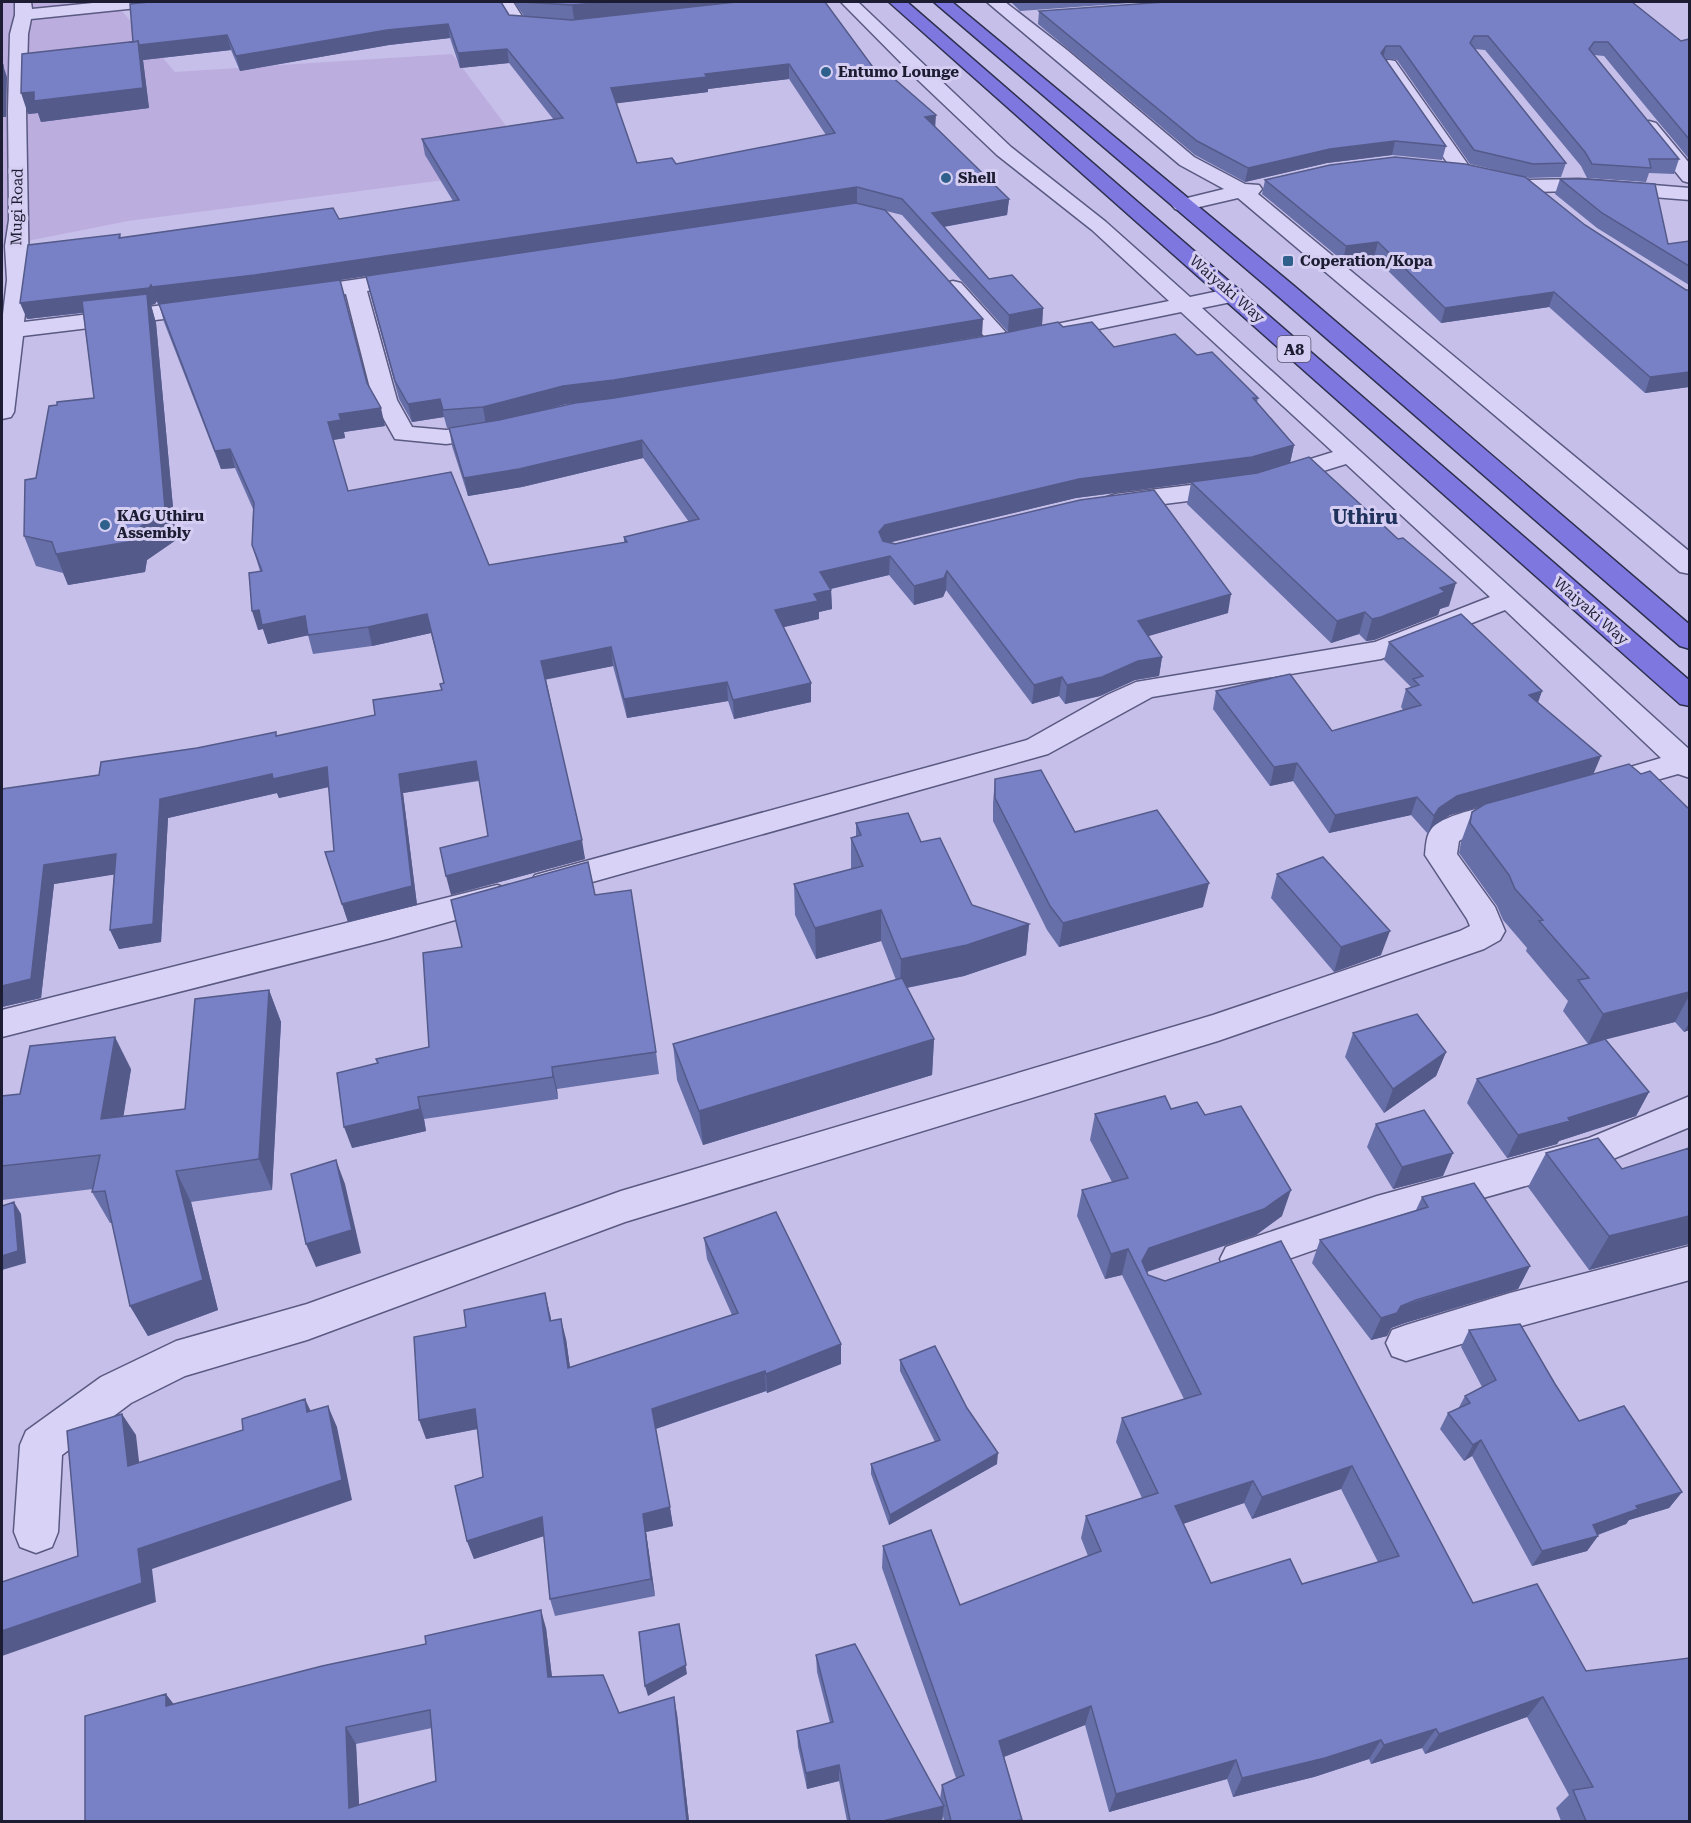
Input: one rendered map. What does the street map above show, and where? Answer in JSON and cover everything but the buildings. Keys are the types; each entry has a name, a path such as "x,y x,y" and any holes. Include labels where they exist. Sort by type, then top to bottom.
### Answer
{"highway":[{"name":"Waiyaki Way","path":"897,2 1689,697"},
{"name":"Waiyaki Way","path":"942,2 1295,299 1689,640"}],"street":[{"path":"23,8 147,2"},
{"path":"505,2 517,23 574,27"},
{"path":"849,2 1004,152 1099,226 1509,599 1686,765"},
{"path":"995,2 1187,161 1242,192 1689,566"},
{"name":"Mugi Road","path":"2,412 18,280 16,246 19,220 9,111 23,8"},
{"path":"1017,18 1038,16"},
{"path":"1389,65 1462,170"},
{"path":"1639,114 1689,177"},
{"path":"1438,168 1462,170 1530,186 1575,178 1689,194"},
{"path":"1182,205 1274,184"},
{"path":"1530,186 1555,206"},
{"path":"940,273 991,344 1184,303 1233,295"},
{"path":"272,299 436,274"},
{"path":"355,286 385,400 404,434 446,436 487,434 521,425"},
{"path":"13,330 225,305"},
{"path":"1088,507 1251,485 1350,455"},
{"path":"1662,543 1689,538"},
{"path":"2,1024 387,927 1005,756 1064,735 1122,698 1146,689 1381,650 1509,599"},
{"path":"36,1532 41,1445 116,1390 176,1360 307,1323 621,1207 1218,1027 1472,940 1488,931 1483,916 1441,855 1444,835 1462,825 1686,765"},
{"path":"1210,1269 1377,1212 1596,1151 1689,1111"},
{"path":"1407,1343 1510,1311 1689,1263"}],"shaded area":[{"path":"2,2 114,2 175,72 452,54 538,168 128,221 2,246"}],"place":[{"name":"Entumo Lounge","path":"826,72"},
{"name":"Shell","path":"946,178"},
{"name":"Coperation/Kopa","path":"1288,261"},
{"name":"KAG Uthiru Assembly","path":"105,525"}],"district":[{"name":"Uthiru","path":"1365,517"}]}
